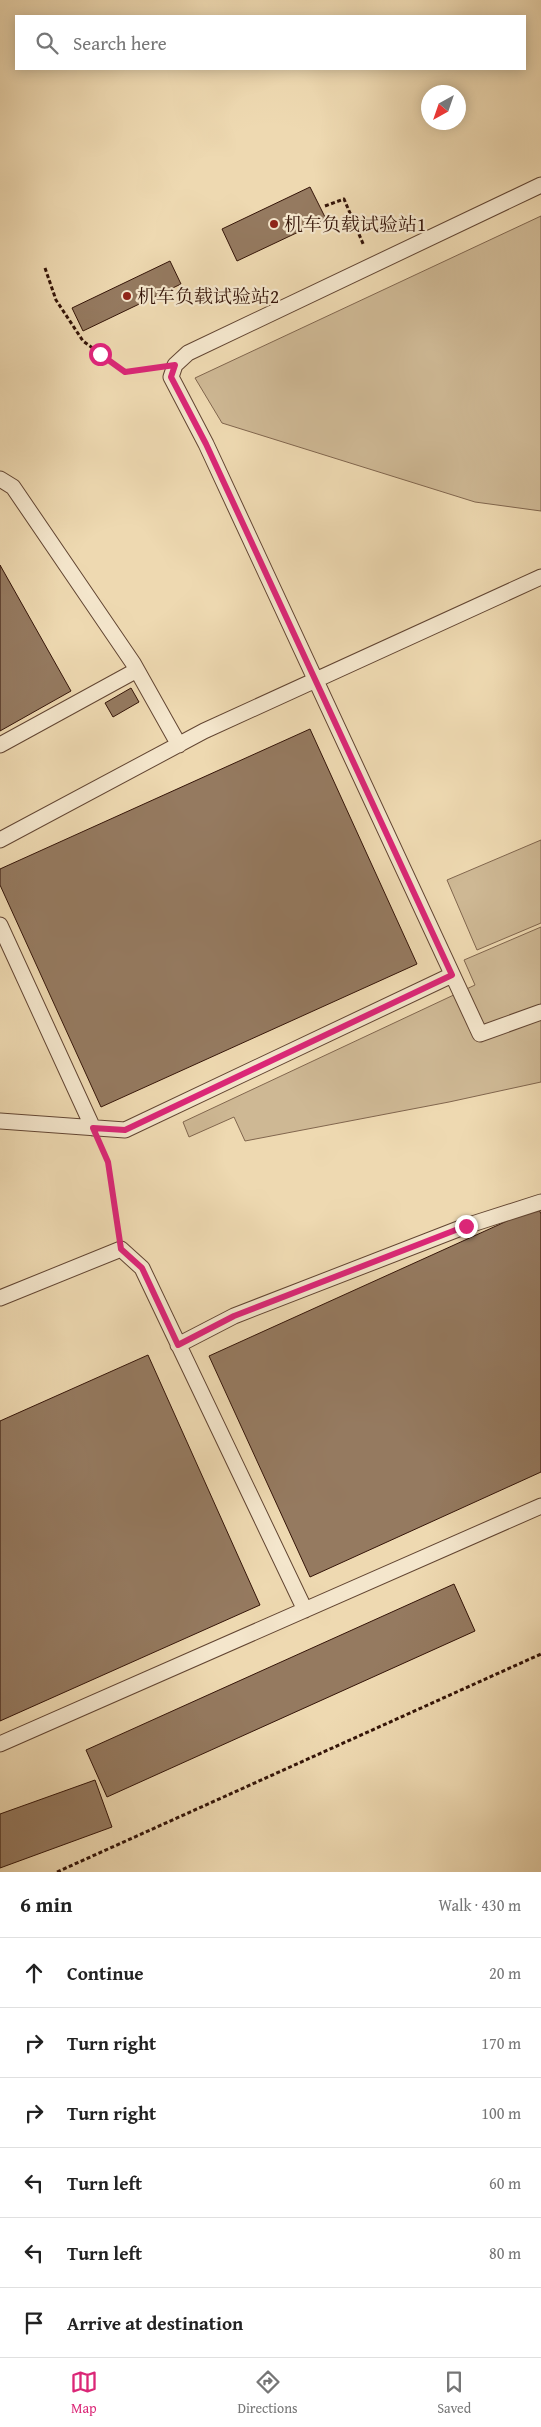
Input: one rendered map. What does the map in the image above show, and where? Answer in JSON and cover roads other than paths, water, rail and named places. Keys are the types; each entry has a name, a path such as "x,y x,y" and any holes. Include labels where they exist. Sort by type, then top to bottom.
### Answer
{"lane":[{"path":"541,185 188,353 175,365 171,377 206,444 480,1034 541,1012"},
{"path":"0,480 14,487 137,670 179,745"},
{"path":"0,840 179,745 315,679 541,577"},
{"path":"0,746 137,670"},
{"path":"0,925 93,1128"},
{"path":"0,1121 125,1130 452,975"},
{"path":"178,1345 234,1316 466,1226 541,1202"},
{"path":"0,1298 121,1249 142,1268 305,1610"},
{"path":"0,1744 541,1506"}],"place":[{"name":"机车负载试验站1","path":"274,224"},
{"name":"机车负载试验站2","path":"127,296"}]}
